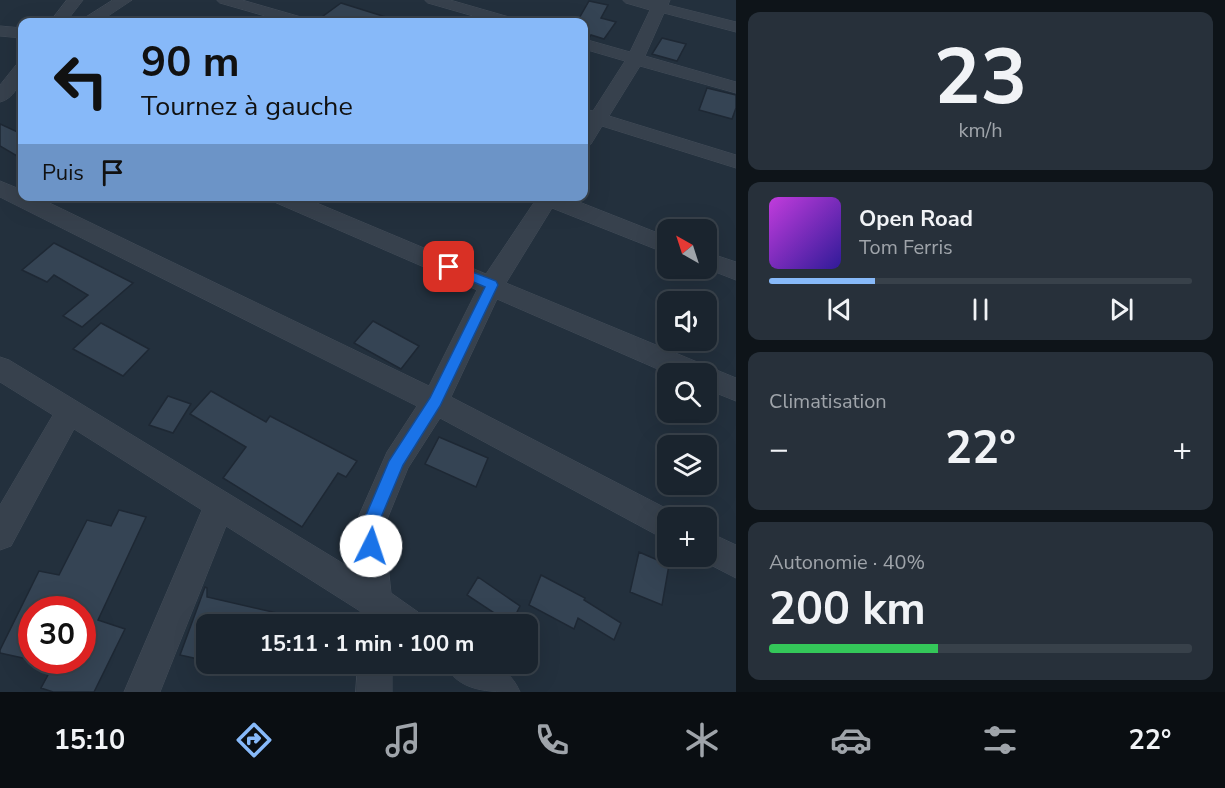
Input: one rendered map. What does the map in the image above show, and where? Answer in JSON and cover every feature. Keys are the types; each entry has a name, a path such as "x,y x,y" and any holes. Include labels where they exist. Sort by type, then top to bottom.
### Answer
{"street":[{"path":"61,18 75,0"},
{"path":"97,18 124,0"},
{"path":"225,0 288,18"},
{"path":"433,0 496,18"},
{"path":"631,0 660,4 736,27"},
{"path":"660,4 635,59 590,116 736,162"},
{"path":"0,31 18,33"},
{"path":"588,45 736,88"},
{"path":"10,90 18,76"},
{"path":"0,188 18,197"},
{"path":"26,201 435,402 657,520"},
{"path":"291,201 673,363"},
{"path":"377,614 369,527 396,461 435,402 492,285 544,201"},
{"path":"556,201 657,242"},
{"path":"717,264 736,271"},
{"path":"0,368 219,505 377,614"},
{"path":"717,382 736,390"},
{"path":"0,535 69,412"},
{"path":"142,692 219,505"},
{"path":"717,552 736,562"},
{"path":"374,692 375,674"},
{"path":"477,674 502,692"}],"building":[{"path":"589,1 608,5 601,18 616,22 604,39 591,35 589,38 588,18 579,18"},
{"path":"341,3 389,18 320,18"},
{"path":"662,38 686,44 677,61 652,54"},
{"path":"707,88 736,95 736,108 732,119 699,110"},
{"path":"0,124 18,132 18,157 0,146"},
{"path":"54,243 133,283 82,327 63,316 88,295 54,275 47,282 22,270"},
{"path":"373,321 419,346 401,369 354,343"},
{"path":"101,323 149,349 123,376 73,349"},
{"path":"211,391 266,422 270,416 357,461 346,477 338,473 302,527 223,478 246,447 190,414"},
{"path":"168,396 191,404 173,433 149,425"},
{"path":"439,437 488,458 476,487 425,464"},
{"path":"119,510 146,517 98,620 125,629 94,692 53,692 41,688 48,674 96,674 96,596 27,596 39,571 59,575 87,520 111,526"},
{"path":"639,552 657,560 657,567 669,567 662,605 630,592"},
{"path":"541,575 585,598 584,600 621,623 614,640 578,618 574,629 529,605"},
{"path":"478,577 520,606 516,614 496,614 467,595"},
{"path":"205,587 207,597 281,614 196,614 196,659 180,655"},
{"path":"18,614 18,657 0,653"}],"route":[{"path":"371,546 369,527 396,461 435,402 492,285 449,267"}]}
